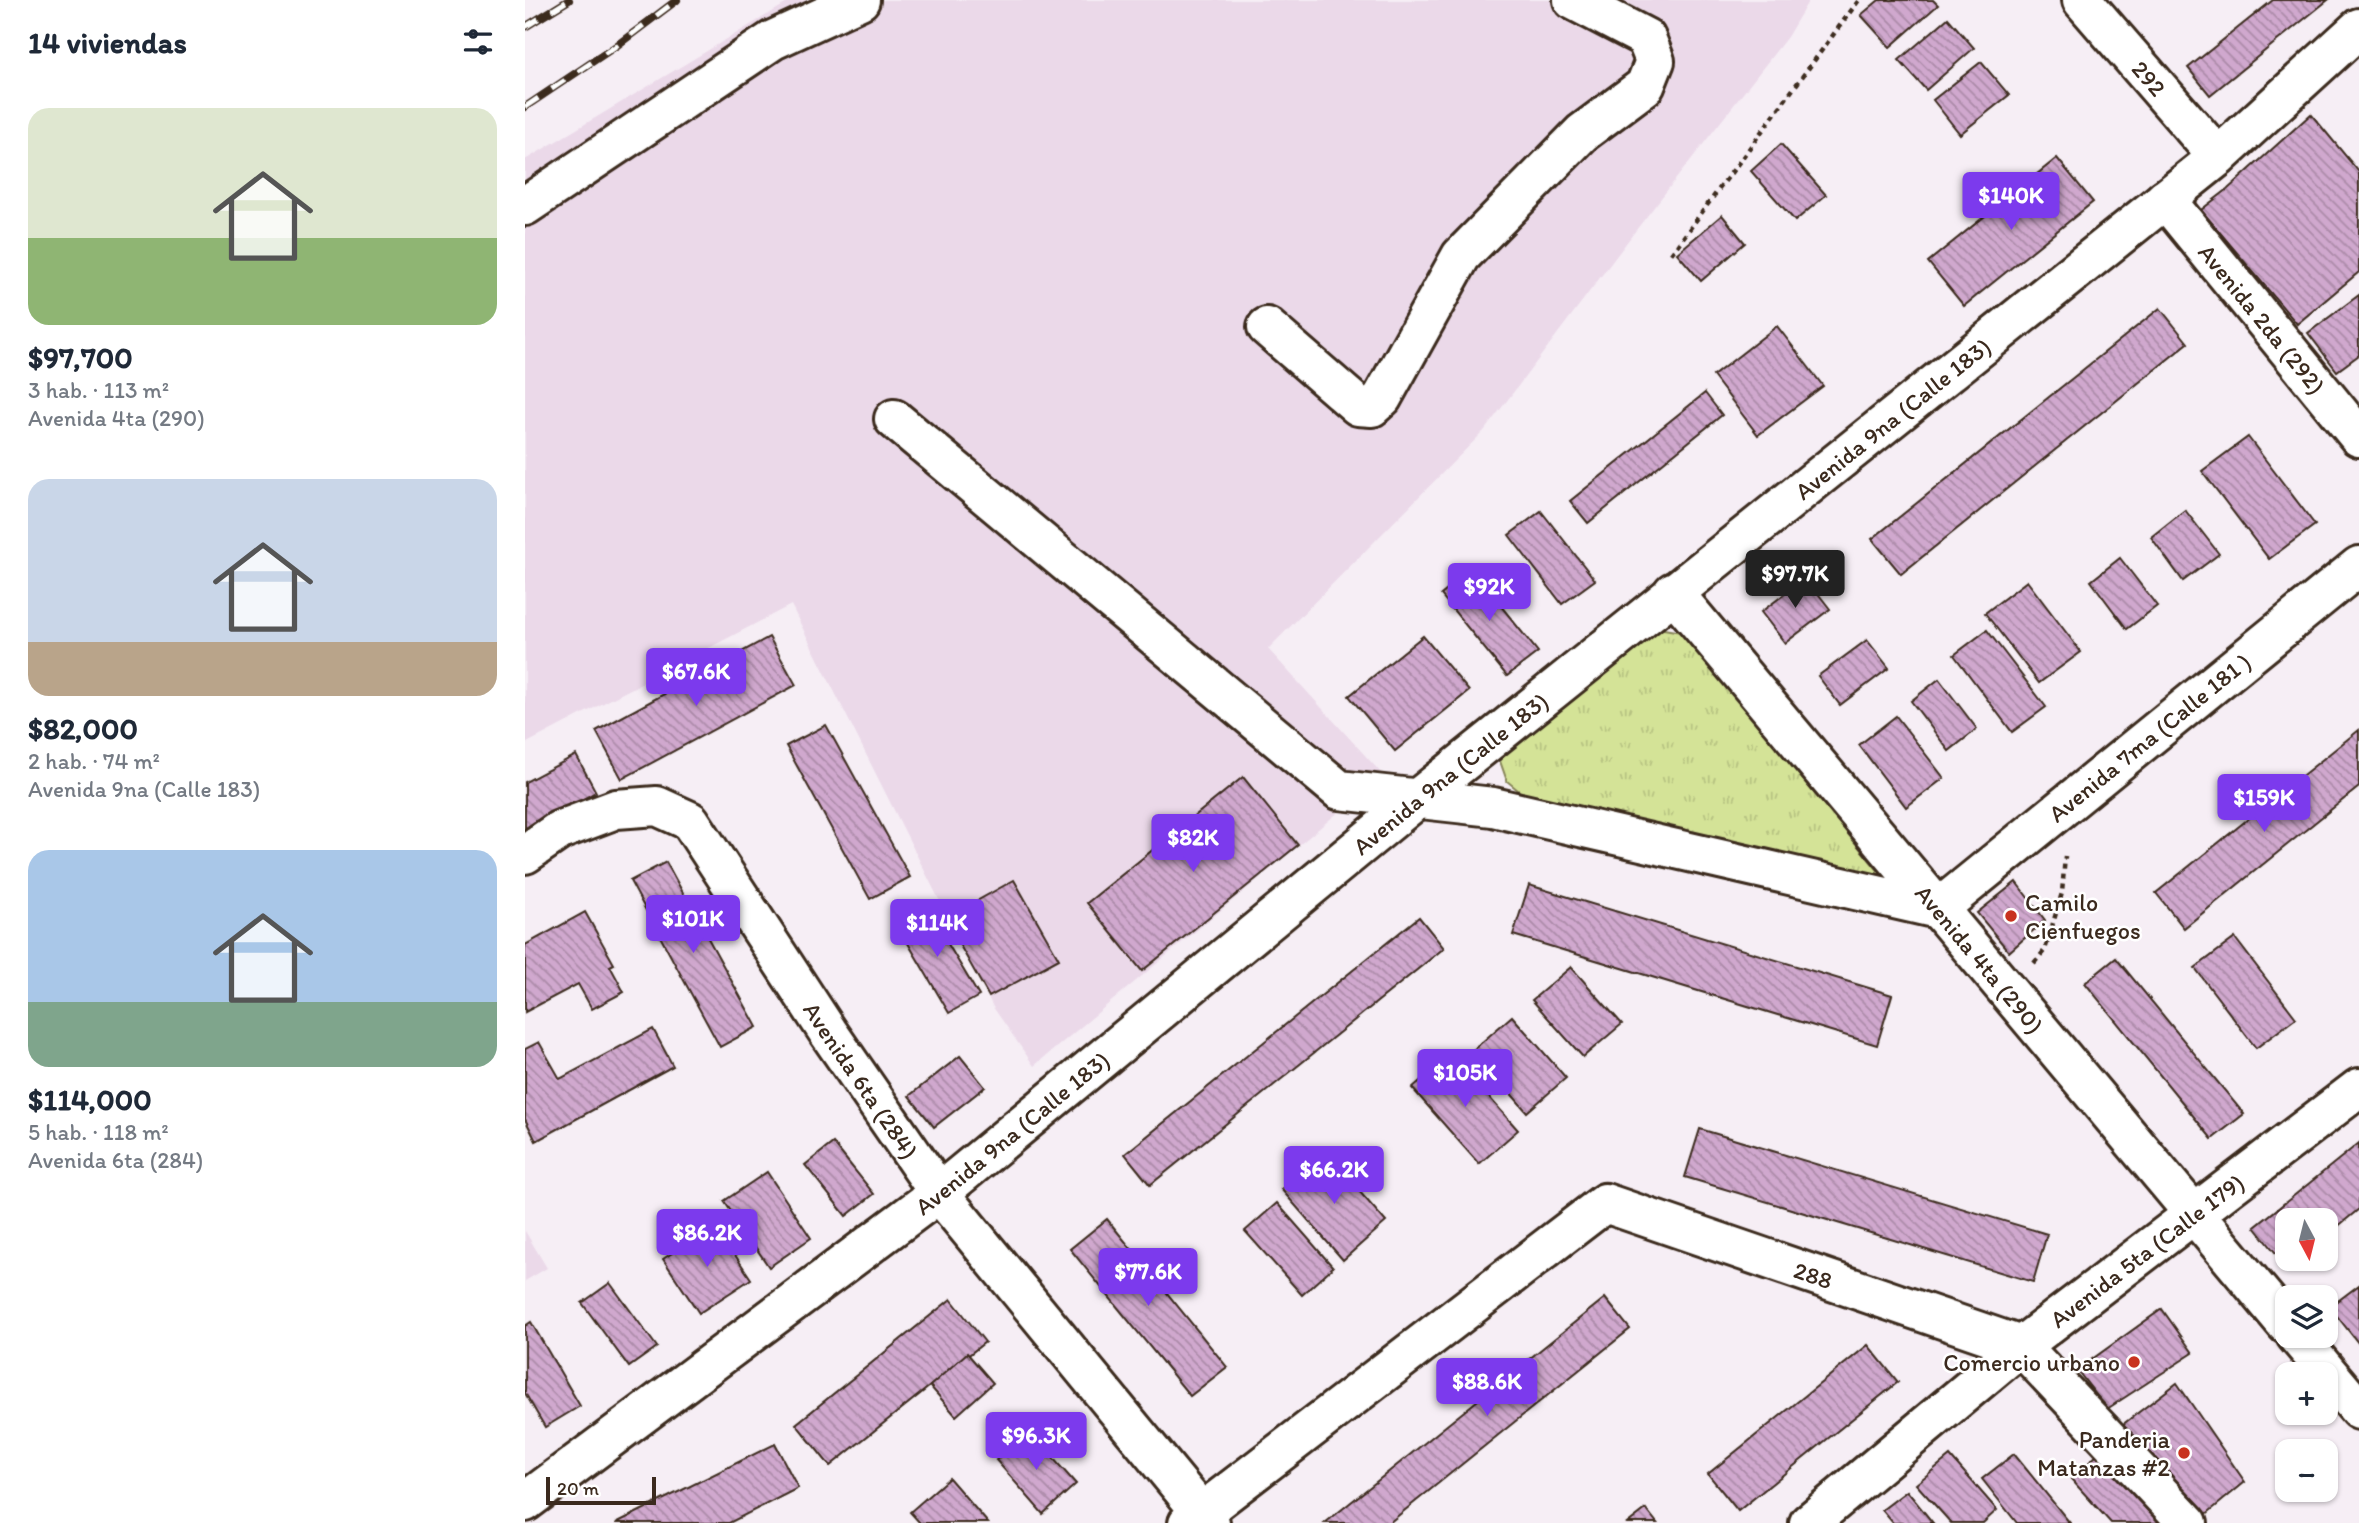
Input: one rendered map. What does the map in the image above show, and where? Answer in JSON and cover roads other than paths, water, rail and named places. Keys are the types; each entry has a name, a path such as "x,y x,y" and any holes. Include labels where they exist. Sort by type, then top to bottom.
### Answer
{"street":[{"path":"525,206 773,40 860,0"},
{"path":"1267,327 1358,406 1372,407 1383,398 1461,256 1582,133 1645,86 1655,61 1646,38 1573,0"},
{"name":"292","path":"2082,0 2218,157"},
{"name":"Avenida 9na (Calle 183)","path":"525,1502 939,1193 1417,799 2218,157 2359,28"},
{"name":"Avenida 2da (292)","path":"2165,199 2359,437"},
{"path":"894,419 1339,790 1493,807 1938,909"},
{"name":"Avenida 7ma (Calle 181 )","path":"1938,909 2359,566"},
{"name":"Avenida 4ta (290)","path":"1673,592 2275,1311"},
{"name":"Avenida 6ta (284)","path":"525,854 561,830 616,809 657,806 690,821 828,1032 939,1193 1200,1519"},
{"name":"Avenida 5ta (Calle 179)","path":"1809,1523 2021,1346 2359,1088"},
{"name":"288","path":"1200,1519 1605,1203 2021,1346"},
{"path":"2021,1346 2188,1523"},
{"path":"2307,1348 2359,1410"}],"railway":[{"path":"525,27 569,0"},
{"path":"525,107 616,46 677,0"}],"place":[{"name":"Camilo Cienfuegos","path":"2011,916"},
{"name":"Comercio urbano","path":"2134,1362"},
{"name":"Panderia Matanzas #2","path":"2184,1453"}]}
